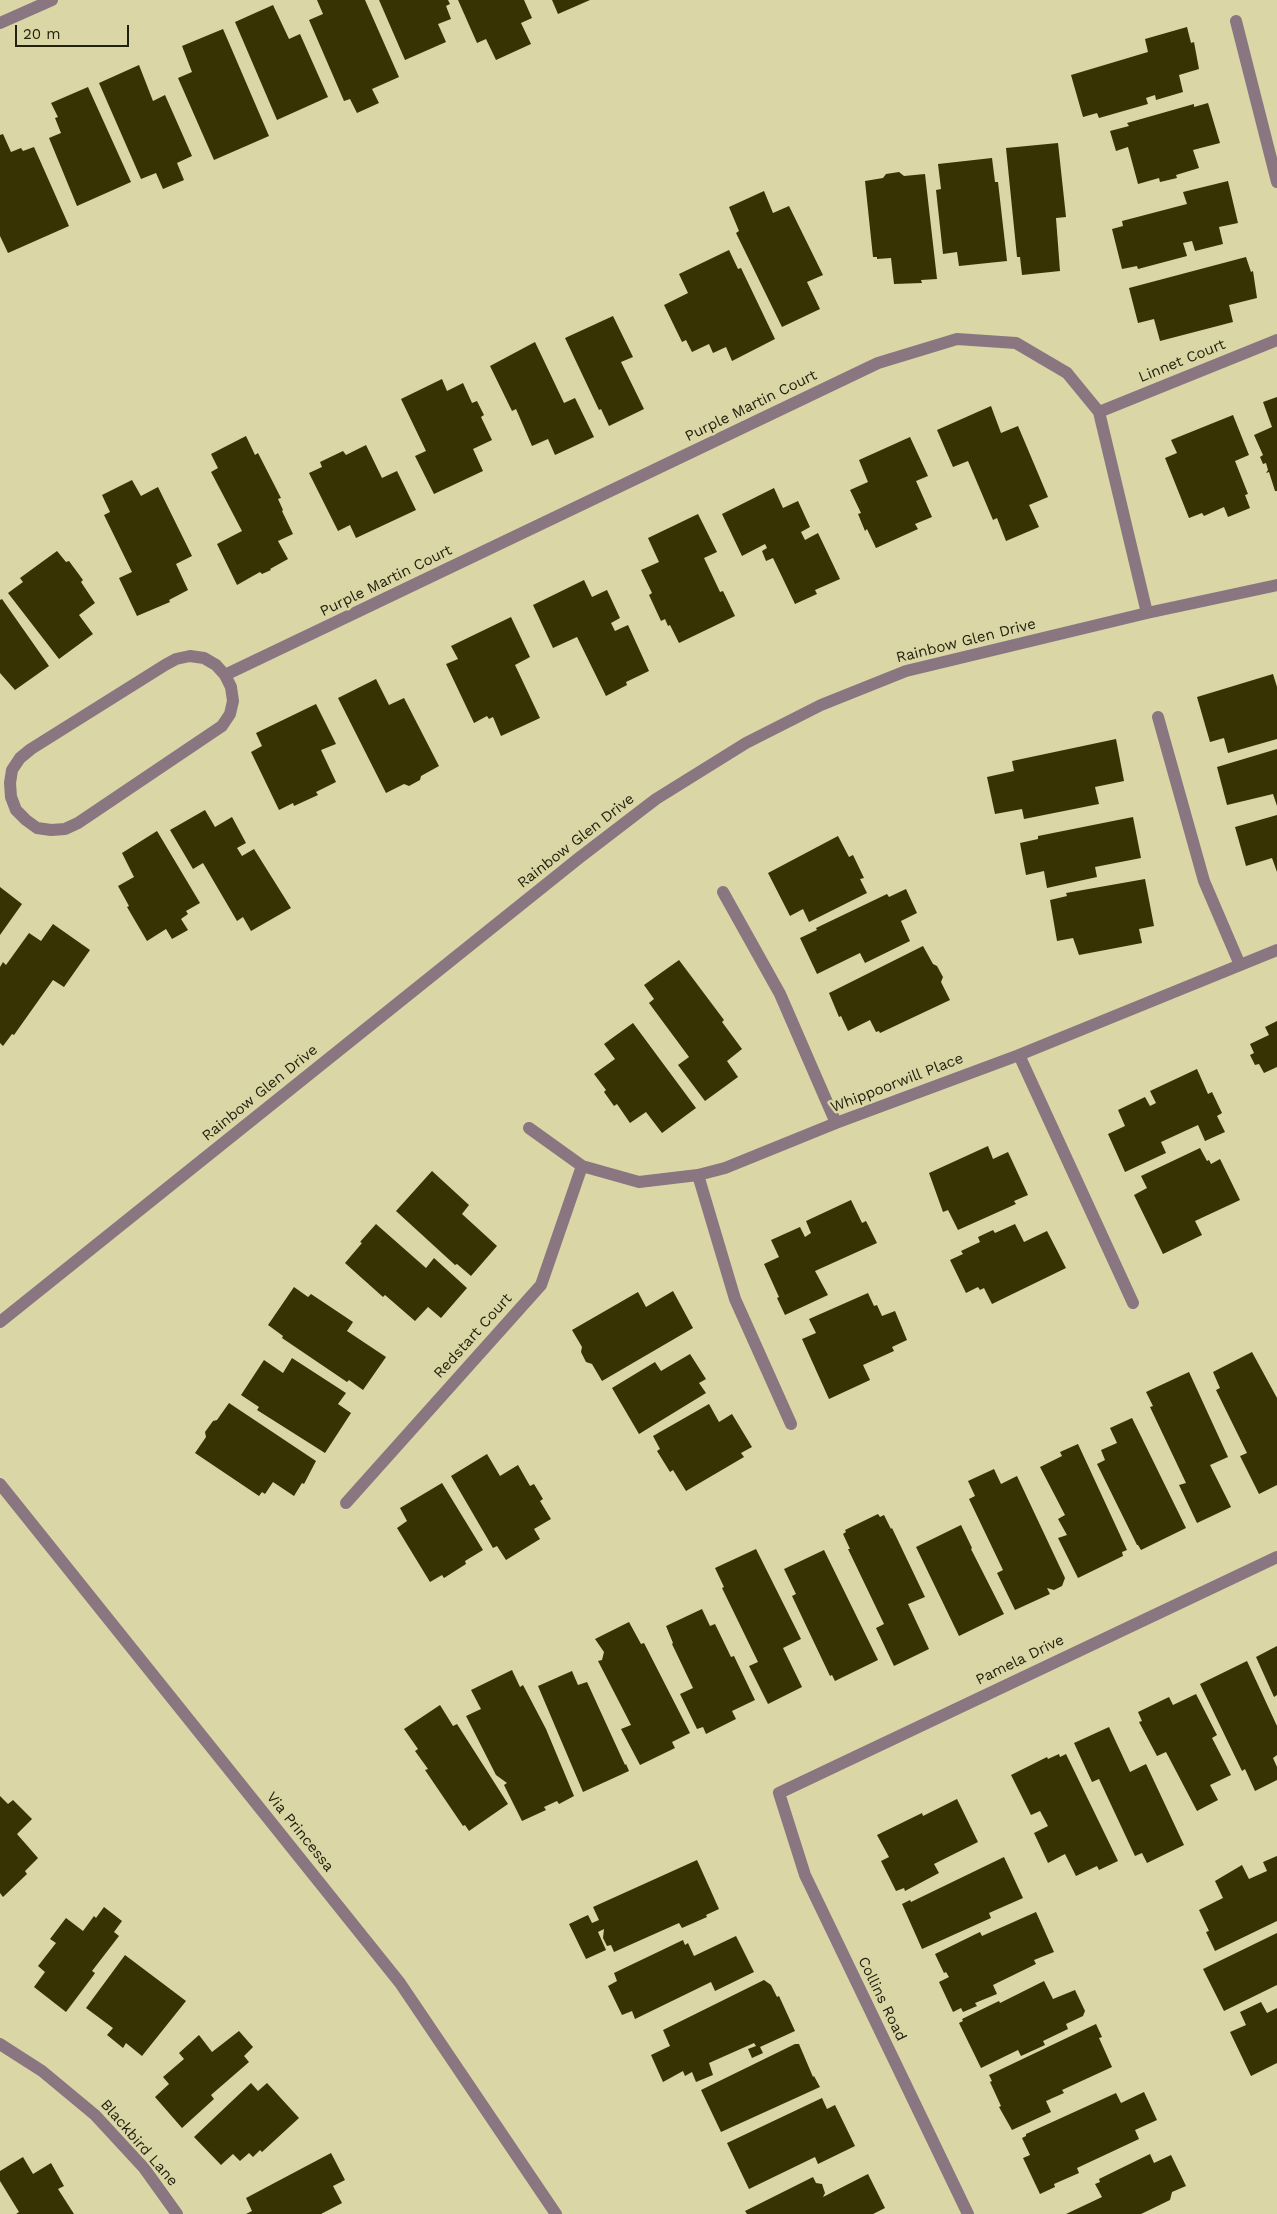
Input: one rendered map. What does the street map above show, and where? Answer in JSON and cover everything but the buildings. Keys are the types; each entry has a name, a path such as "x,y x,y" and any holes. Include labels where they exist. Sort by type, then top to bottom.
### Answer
{"street":[{"path":"0,23 52,0"},
{"path":"1236,21 1277,182"},
{"name":"Purple Martin Court","path":"225,675 878,363 957,339 1016,343 1067,373 1099,412 1147,613"},
{"name":"Linnet Court","path":"1099,412 1277,340"},
{"name":"Rainbow Glen Drive","path":"0,1322 579,858 656,799 738,748 821,706 906,671 1147,613 1277,585"},
{"path":"190,656 204,658 216,665 225,675 231,687 232,701 230,714 222,726 212,735 78,823 65,829 37,828 16,810 11,797 10,783 12,770 20,758 30,749 176,658 190,656"},
{"path":"1158,716 1204,881 1240,965"},
{"path":"723,892 780,994 836,1124"},
{"name":"Whippoorwill Place","path":"529,1128 582,1166 639,1182 698,1175 725,1168 1019,1055 1277,950"},
{"path":"1019,1055 1133,1302"},
{"name":"Redstart Court","path":"346,1503 541,1285 582,1166"},
{"path":"698,1175 735,1299 791,1424"},
{"name":"Via Princessa","path":"0,1484 400,1983 556,2214"},
{"name":"Pamela Drive","path":"779,1793 1277,1558"},
{"name":"Collins Road","path":"779,1793 805,1875 968,2214"},
{"name":"Blackbird Lane","path":"0,2044 42,2071 96,2115 144,2168 177,2214"}]}
